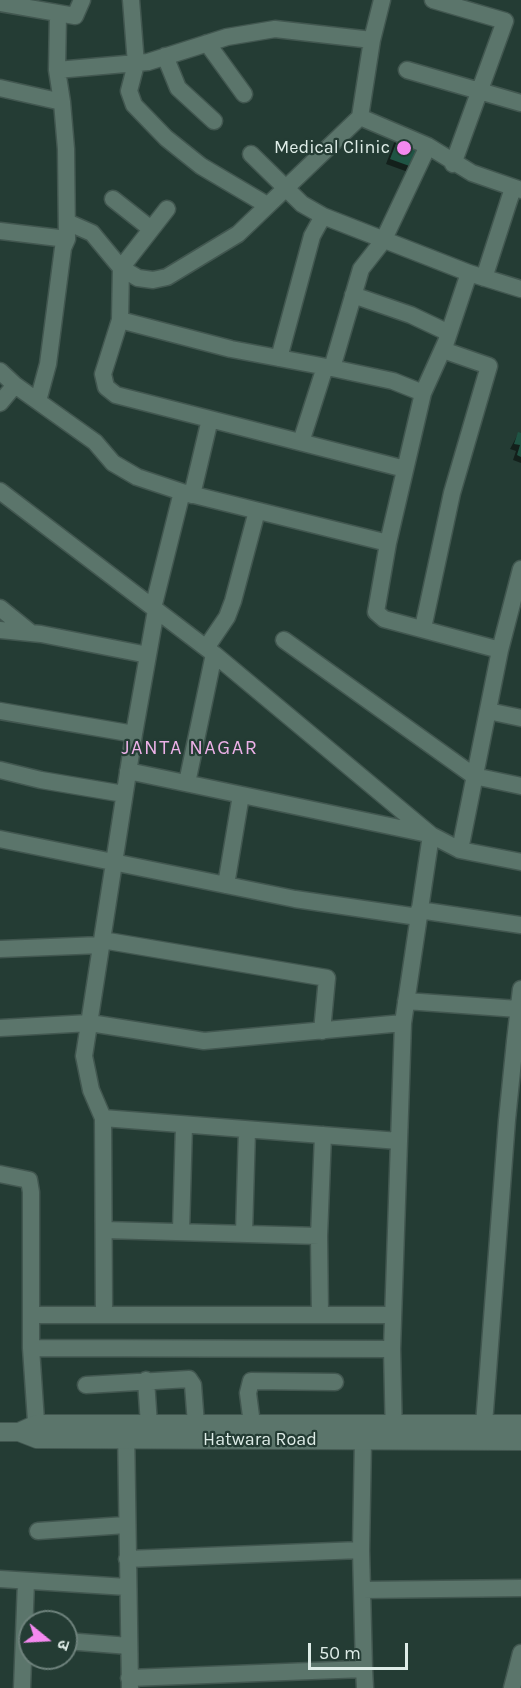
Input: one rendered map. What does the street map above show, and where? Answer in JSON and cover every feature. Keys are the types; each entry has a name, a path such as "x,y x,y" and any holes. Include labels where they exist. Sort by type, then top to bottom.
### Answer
{"street":[{"path":"0,3 58,15 75,16 82,0"},
{"path":"131,0 136,64 129,91 134,105 166,138 201,166 267,205"},
{"path":"0,231 93,233 121,268 138,278 153,280 167,277 238,234 360,117 372,40 382,0"},
{"path":"433,0 506,21 453,164"},
{"path":"38,402 48,364 67,231 66,149 57,69 58,15"},
{"path":"57,69 136,64 207,43 275,29 372,40"},
{"path":"207,43 244,94"},
{"path":"165,56 178,88 214,122"},
{"path":"407,70 521,104"},
{"path":"0,88 62,102"},
{"path":"360,117 428,147 453,164 517,189 423,393 388,543 376,612 384,619 501,650"},
{"path":"301,442 329,368 361,269 383,241 428,147"},
{"path":"251,154 302,204 323,216 383,241 521,289"},
{"path":"113,199 151,229"},
{"path":"167,209 121,268 120,320 103,374 106,387 116,395 405,469"},
{"path":"279,358 312,245 312,236 323,216"},
{"path":"353,295 401,312 449,333"},
{"path":"120,320 231,349 393,381 423,393"},
{"path":"423,628 452,493 489,366 442,350"},
{"path":"0,370 15,385 95,442 113,463 137,477 187,494 388,543"},
{"path":"0,403 15,385"},
{"path":"104,1315 103,1118 91,1090 84,1056 154,609 210,419"},
{"path":"0,491 210,651 431,835 460,850 521,862"},
{"path":"187,783 210,651 233,601 257,511"},
{"path":"460,850 501,650 514,628 521,569"},
{"path":"0,608 31,633"},
{"path":"0,630 31,633 148,655"},
{"path":"284,640 474,776 521,786"},
{"path":"0,711 134,734"},
{"path":"488,711 521,717"},
{"path":"0,770 41,780 124,794"},
{"path":"128,771 431,835"},
{"path":"226,885 241,795"},
{"path":"394,1432 392,1349 403,1023 431,835"},
{"path":"0,839 295,899 521,925"},
{"path":"0,949 102,943 327,978 322,1031"},
{"path":"484,1424 514,1121 518,1009 521,988"},
{"path":"406,1001 518,1009"},
{"path":"0,1028 90,1023 204,1041 403,1023"},
{"path":"103,1118 399,1141"},
{"path":"182,1232 184,1125"},
{"path":"244,1233 247,1130"},
{"path":"320,1315 319,1236 323,1136"},
{"path":"0,1174 29,1180 31,1348 37,1432"},
{"path":"104,1230 319,1236"},
{"path":"31,1315 393,1315"},
{"path":"31,1348 392,1349"},
{"path":"86,1385 185,1378 191,1382 196,1424"},
{"path":"146,1380 149,1425"},
{"path":"252,1424 248,1393 251,1382 335,1382"},
{"path":"364,1669 129,1683 126,1433 149,1425 252,1424 394,1432 484,1424 521,1424"},
{"name":"Hatwara Road","path":"0,1432 363,1440 394,1432 521,1441"},
{"path":"363,1440 361,1551 365,1688"},
{"path":"38,1531 126,1525"},
{"path":"127,1559 361,1551"},
{"path":"0,1579 127,1587"},
{"path":"26,1581 26,1610"},
{"path":"362,1590 521,1588"},
{"path":"78,1642 129,1646"},
{"path":"512,1688 521,1653"},
{"path":"22,1688 23,1670"}],"building":[{"path":"399,136 423,146 415,168 390,159"},
{"path":"518,432 521,433 521,457 517,455 520,445 514,444"}],"place":[{"name":"Medical Clinic","path":"404,148"}],"district":[{"name":"JANTA NAGAR","path":"190,748"}]}
